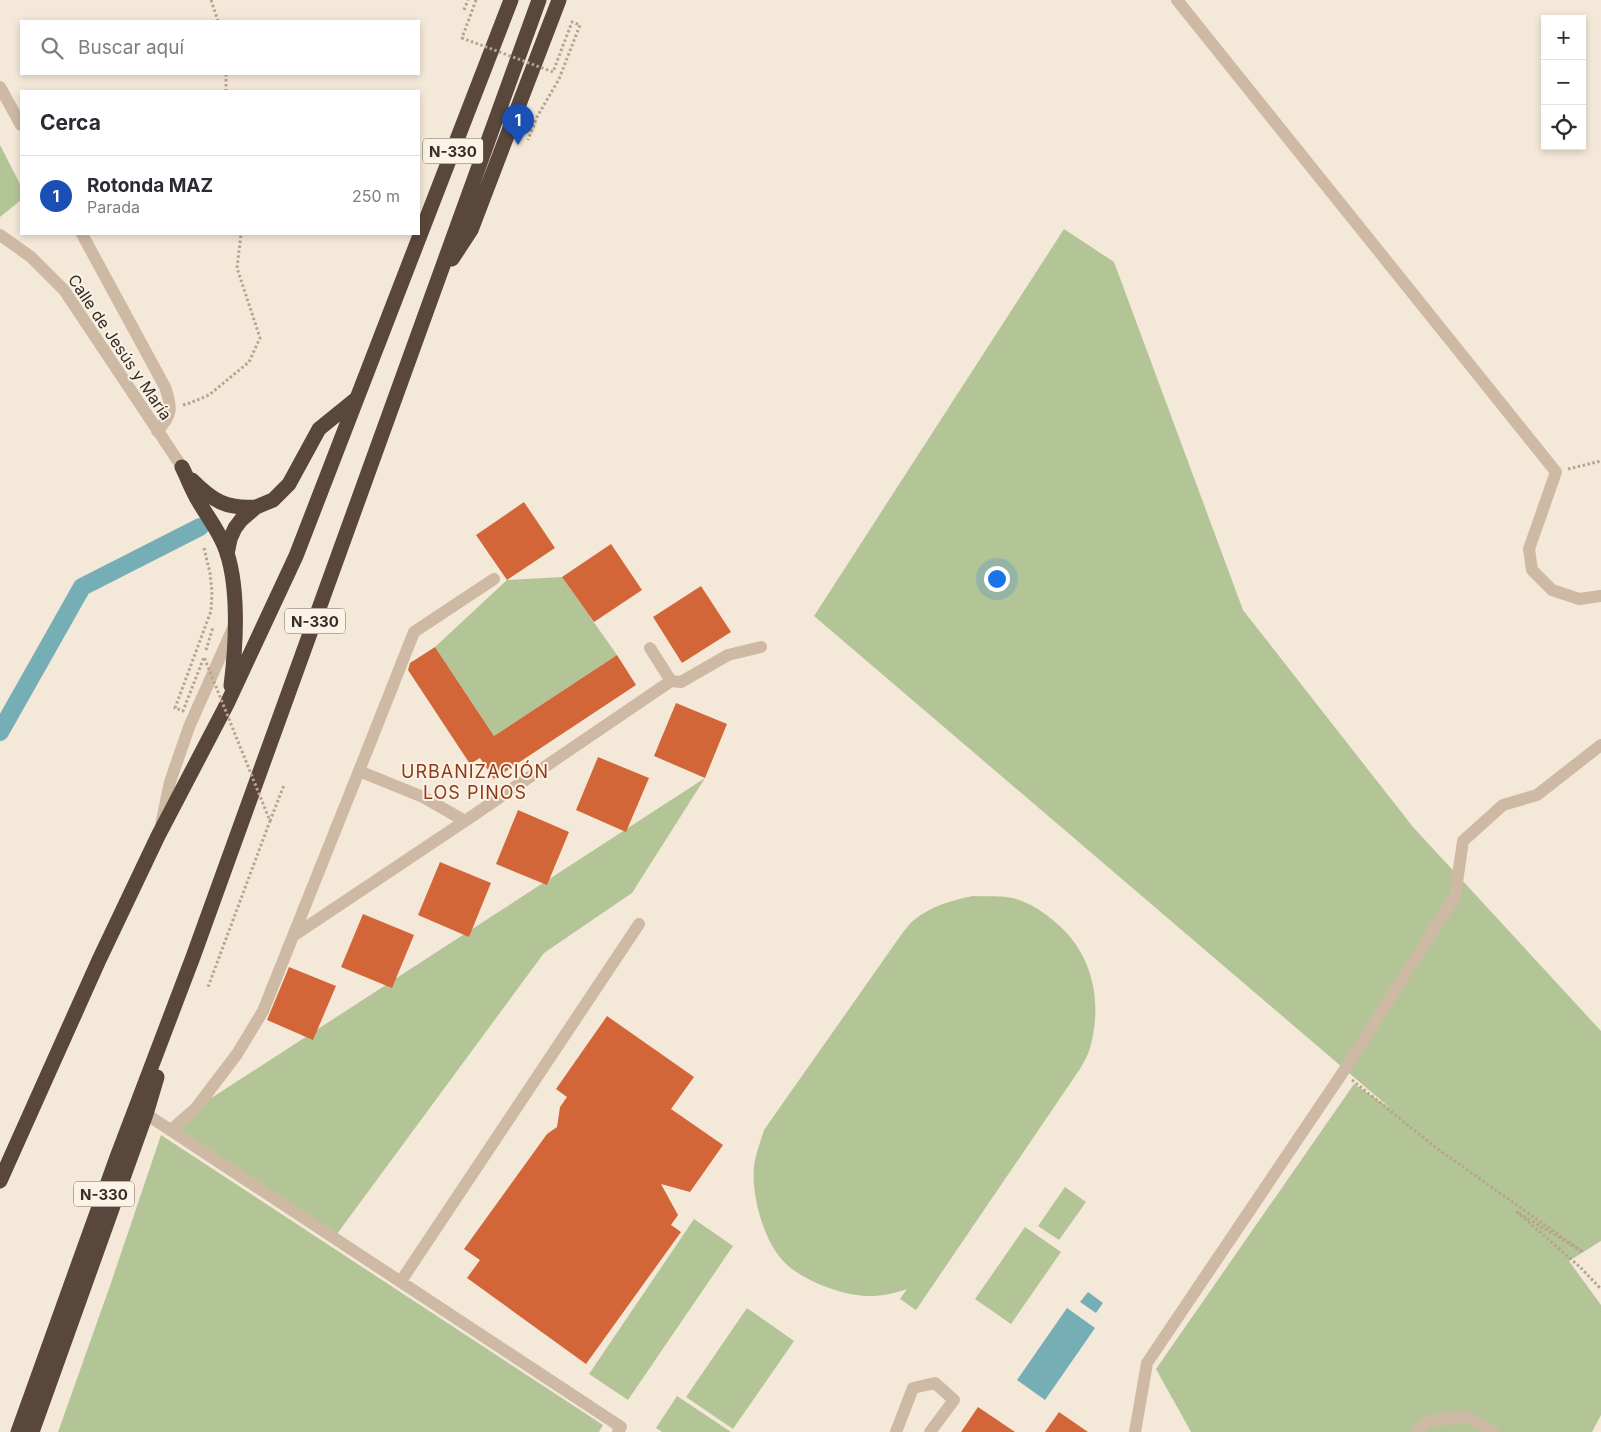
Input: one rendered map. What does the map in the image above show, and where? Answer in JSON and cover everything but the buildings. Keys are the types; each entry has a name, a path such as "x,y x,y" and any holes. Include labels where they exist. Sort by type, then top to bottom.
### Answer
{"highway":[{"name":"N-330","path":"420,234 510,0"},
{"name":"N-330","path":"18,1432 114,1166 193,957 539,0"},
{"path":"436,285 471,230 559,0"},
{"name":"N-330","path":"0,1180 98,960 158,836 227,704 296,556 420,235"},
{"path":"182,467 203,491 216,500 226,505 240,508 256,507 273,500 289,484 319,429 357,398"},
{"path":"182,467 198,500 221,539 227,554 233,589 235,623 232,672 227,704"},
{"path":"227,554 230,539 235,528 256,507"},
{"path":"32,1432 146,1114 193,957"}],"street":[{"path":"1177,0 1556,472 1529,549 1532,570 1552,590 1579,599 1601,596"},
{"path":"0,87 20,123"},
{"name":"Calle de Jesús y María","path":"0,235 31,257 64,290 182,467"},
{"path":"83,235 162,380 170,401 169,416 157,431"},
{"path":"171,1130 196,1108 236,1054 263,1011 414,632 494,579"},
{"path":"158,836 166,797 180,752 235,623"},
{"path":"292,936 671,681 681,682 728,655 761,647"},
{"path":"650,648 671,681"},
{"path":"1135,1432 1146,1363 1343,1072 1455,896 1463,841 1502,805 1537,795 1601,744"},
{"path":"359,772 423,797 465,821"},
{"path":"401,1282 639,924"},
{"path":"146,1114 622,1427 618,1432"},
{"path":"896,1432 914,1388 936,1383 954,1400 930,1432"},
{"path":"1416,1432 1426,1422 1465,1416 1493,1432"}],"path":[{"path":"212,0 218,20"},
{"path":"464,10 468,0"},
{"path":"476,0 462,38 554,72 572,22 580,25 559,79 538,117 528,140"},
{"path":"226,75 226,90"},
{"path":"171,407 190,404 209,395 249,362 260,338 237,268 241,235"},
{"path":"1556,472 1601,462"},
{"path":"204,548 210,573 211,611 175,708 183,711 204,657 213,627"},
{"path":"204,657 270,821"},
{"path":"208,987 284,785"},
{"path":"1343,1072 1435,1147 1583,1252 1517,1212 1601,1289"}],"green space":[{"path":"0,145 20,184 20,201 0,217"},
{"path":"1064,229 1114,262 1243,610 1413,827 1601,1031 1601,1241 1569,1261 1601,1305 1601,1415 1592,1432 1191,1432 1156,1369 1354,1084 1390,1108 814,616"},
{"path":"562,577 617,655 494,736 435,647 507,580"},
{"path":"705,778 632,893 544,953 334,1238 171,1130 196,1108"},
{"path":"973,896 1006,897 1032,905 1068,934 1086,963 1092,979 1095,996 1094,1031 1089,1051 1080,1069 916,1310 900,1299 907,1289 877,1296 849,1294 812,1281 785,1263 777,1254 764,1229 754,1185 755,1160 764,1130 907,927 921,915 935,907"},
{"path":"161,1135 603,1425 599,1432 58,1432"},
{"path":"1065,1187 1086,1202 1059,1240 1038,1226"},
{"path":"694,1219 733,1246 628,1400 589,1374"},
{"path":"1025,1227 1061,1252 1011,1324 975,1299"},
{"path":"747,1308 794,1341 733,1429 686,1397"},
{"path":"677,1396 731,1432 662,1432 656,1428"}],"water":[{"path":"1088,1292 1103,1303 1096,1313 1080,1302"},
{"path":"1067,1308 1095,1328 1045,1400 1017,1380"}],"waterway":[{"path":"0,732 82,587 200,527"}],"place":[{"name":"Rotonda MAZ","path":"518,145"}],"district":[{"name":"URBANIZACIÓN LOS PINOS","path":"475,781"}]}
